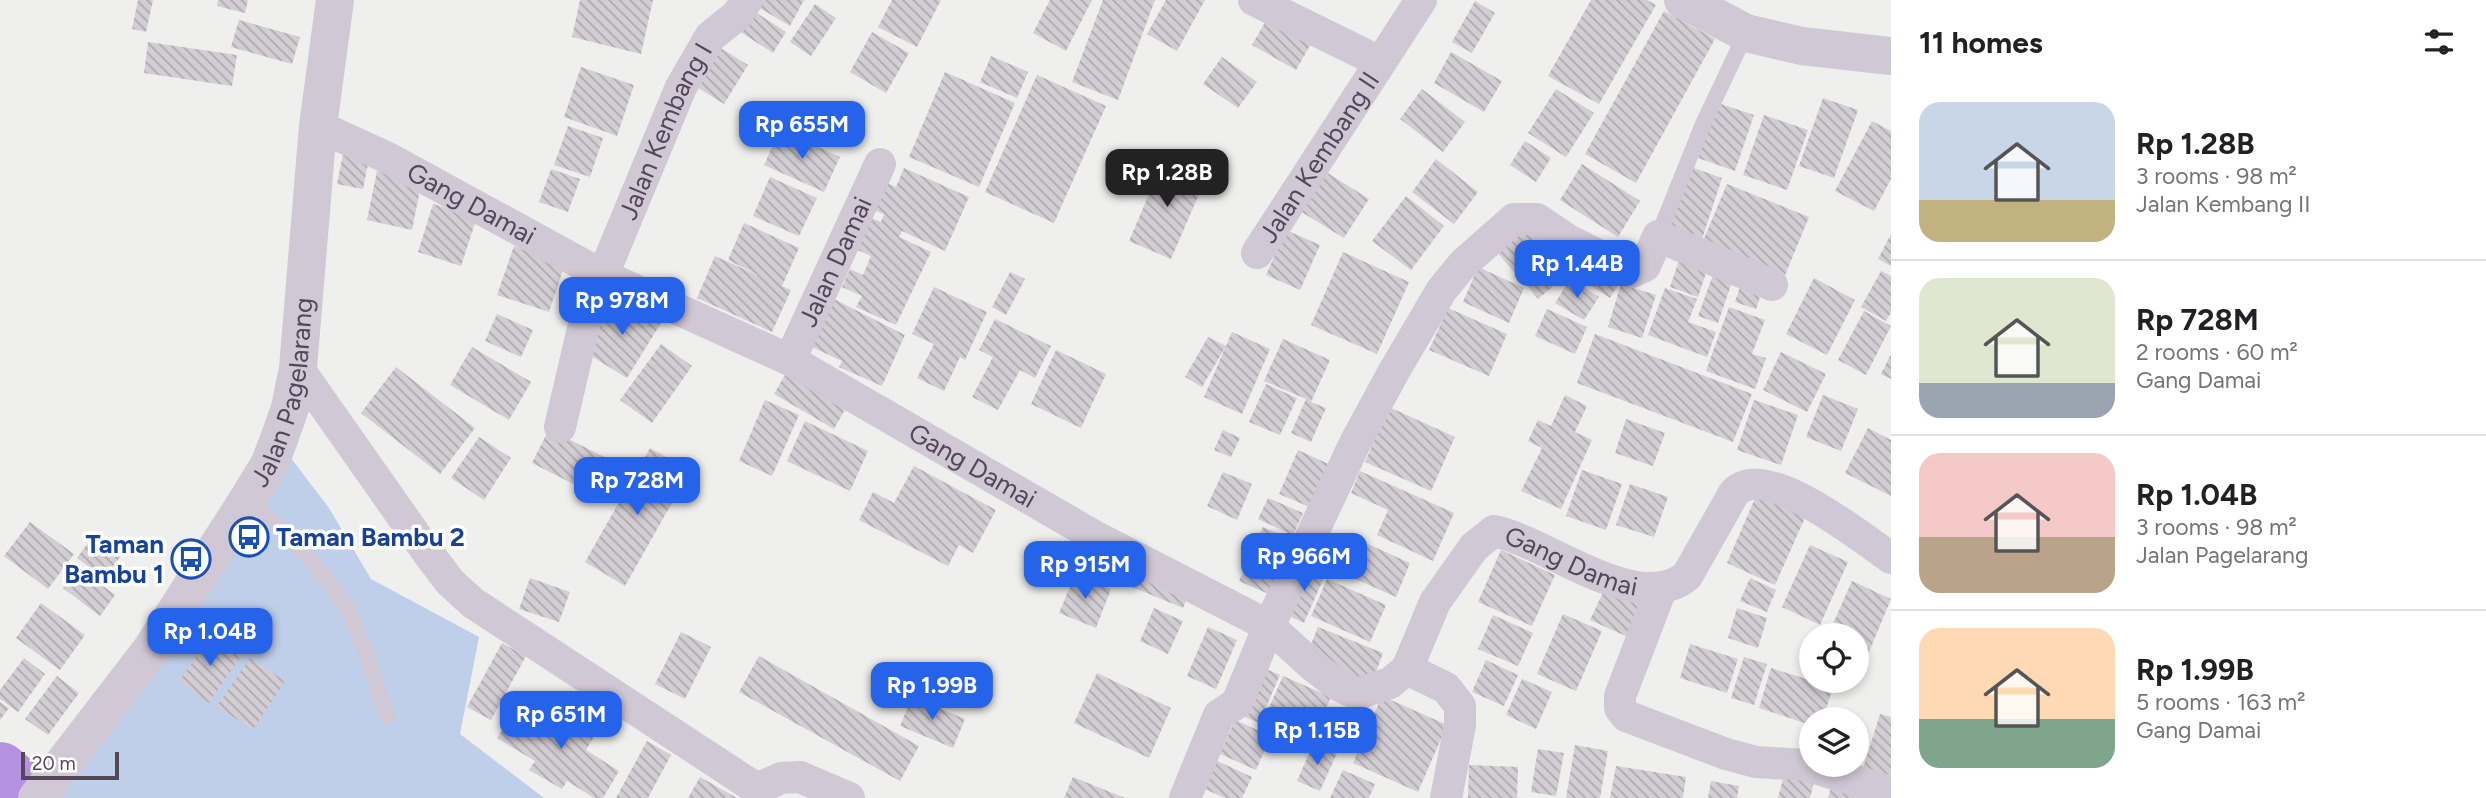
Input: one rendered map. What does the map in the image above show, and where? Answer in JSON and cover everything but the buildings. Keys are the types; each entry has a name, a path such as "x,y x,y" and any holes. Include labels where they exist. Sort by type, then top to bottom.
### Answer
{"street":[{"name":"Jalan Pagelarang","path":"43,790 151,650 247,501 270,463 279,439 298,368 318,126 335,0"},
{"name":"Jalan Kembang I","path":"560,427 586,316 681,87 710,37 737,15 747,0"},
{"name":"Jalan Kembang II","path":"1254,0 1380,62"},
{"name":"Jalan Kembang II","path":"1257,253 1421,0"},
{"path":"1683,0 1746,33 1820,49 1891,55"},
{"name":"Gang Damai","path":"318,126 388,158 602,275 790,360 1096,537 1269,626 1313,666 1338,685 1357,694 1390,683 1407,668 1435,602 1474,547 1494,531 1547,550 1624,585 1661,589 1679,583 1687,576 1727,504 1740,486 1747,483 1778,487 1831,517 1891,558"},
{"name":"Jalan Damai","path":"790,360 880,164"},
{"path":"1185,798 1214,724 1225,710 1237,704 1269,626 1356,443 1393,373 1441,291 1464,264 1514,219 1537,219 1568,240 1632,272 1645,266 1658,236 1772,285"},
{"path":"298,368 450,582 473,603 748,783 759,788 781,778 800,777 849,798"},
{"path":"1661,589 1620,696 1620,708 1626,716 1726,754 1756,762 1806,765 1891,792"},
{"path":"1407,668 1446,688 1460,706 1461,725 1446,798"}],"lane":[{"path":"1658,236 1703,124 1746,33"},
{"path":"247,501 266,514 337,592 354,621 387,717"}],"shaded area":[{"path":"284,449 329,508 371,579 479,637 460,734 544,798 46,798"}],"waterway":[{"path":"0,771 31,798"}],"place":[{"name":"Taman Bambu 2","path":"249,537"},
{"name":"Taman Bambu 1","path":"191,559"}]}
